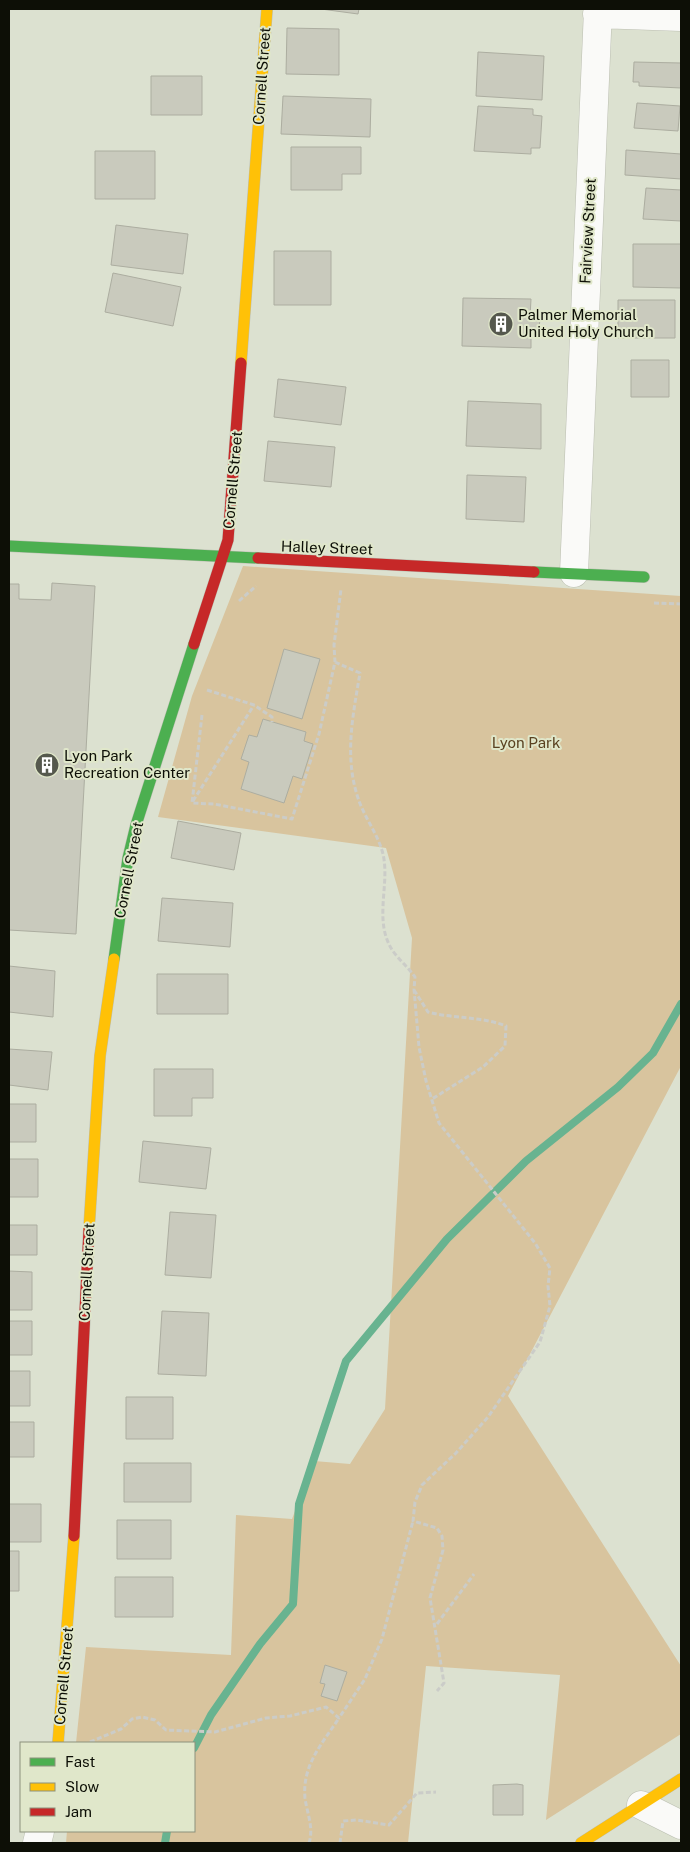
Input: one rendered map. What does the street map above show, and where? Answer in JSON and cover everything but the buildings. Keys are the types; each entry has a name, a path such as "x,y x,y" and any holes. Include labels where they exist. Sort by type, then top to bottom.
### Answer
{"street":[{"name":"Cornell Street","path":"58,1742 72,1580 93,1152 100,1056 128,858 136,825 228,540 267,9"},
{"path":"597,11 681,17"},
{"name":"Fairview Street","path":"574,573 597,11"},
{"name":"Halley Street","path":"9,546 644,577"},
{"path":"581,1843 681,1779"},
{"path":"641,1805 681,1825"}],"path":[{"path":"234,609 246,593 256,586"},
{"path":"192,803 214,804 292,819 319,734 335,662 334,645 341,589"},
{"path":"309,1843 310,1816 305,1798 307,1766 365,1679 382,1639 416,1502 422,1485 456,1453 488,1417 540,1342 550,1306 548,1286 550,1268 536,1243 439,1123 420,1047 414,989 415,977 391,948 384,922 383,897 386,872 382,852 358,799 351,768 350,736 360,673 335,662"},
{"path":"203,699 208,682"},
{"path":"205,690 254,705 272,717 272,722"},
{"path":"192,803 254,705"},
{"path":"192,803 201,708 196,717"},
{"path":"414,989 428,1012 450,1018 492,1021 506,1026 505,1046 484,1067 432,1098"},
{"path":"413,1520 437,1528 442,1536 443,1550 430,1598 436,1624 444,1683 437,1691"},
{"path":"436,1624 474,1574"},
{"path":"90,1742 121,1729 132,1719 142,1717 155,1720 166,1730 215,1732 266,1718 290,1716 326,1707 339,1718"},
{"path":"340,1843 343,1821 357,1820 389,1825 417,1793 436,1792"}],"green space":[{"name":"Lyon Park","path":"243,566 681,596 681,1066 508,1396 681,1666 681,1734 546,1820 560,1675 426,1666 408,1843 66,1843 67,1832 195,1832 195,1742 76,1742 86,1647 231,1655 236,1515 292,1519 314,1461 350,1464 385,1409 412,938 386,848 158,817 192,696"}],"waterway":[{"path":"195,1746 211,1715 260,1644 293,1604 299,1504 346,1361 447,1239 526,1161 618,1087 653,1053 681,1004"},
{"path":"165,1843 167,1832"}],"traffic: fast":[{"path":"9,546 258,558"},
{"path":"534,572 644,577"},
{"path":"114,959 128,858 136,825 194,644"}],"traffic: slow":[{"path":"241,363 267,9"},
{"path":"89,1229 100,1056 114,959"},
{"path":"58,1742 74,1536"},
{"path":"581,1843 681,1779"}],"traffic: jam":[{"path":"194,644 228,540 241,363"},
{"path":"258,558 534,572"},
{"path":"74,1536 89,1229"}],"place":[{"name":"Palmer Memorial United Holy Church","path":"501,324"},
{"name":"Lyon Park Recreation Center","path":"47,765"}]}
